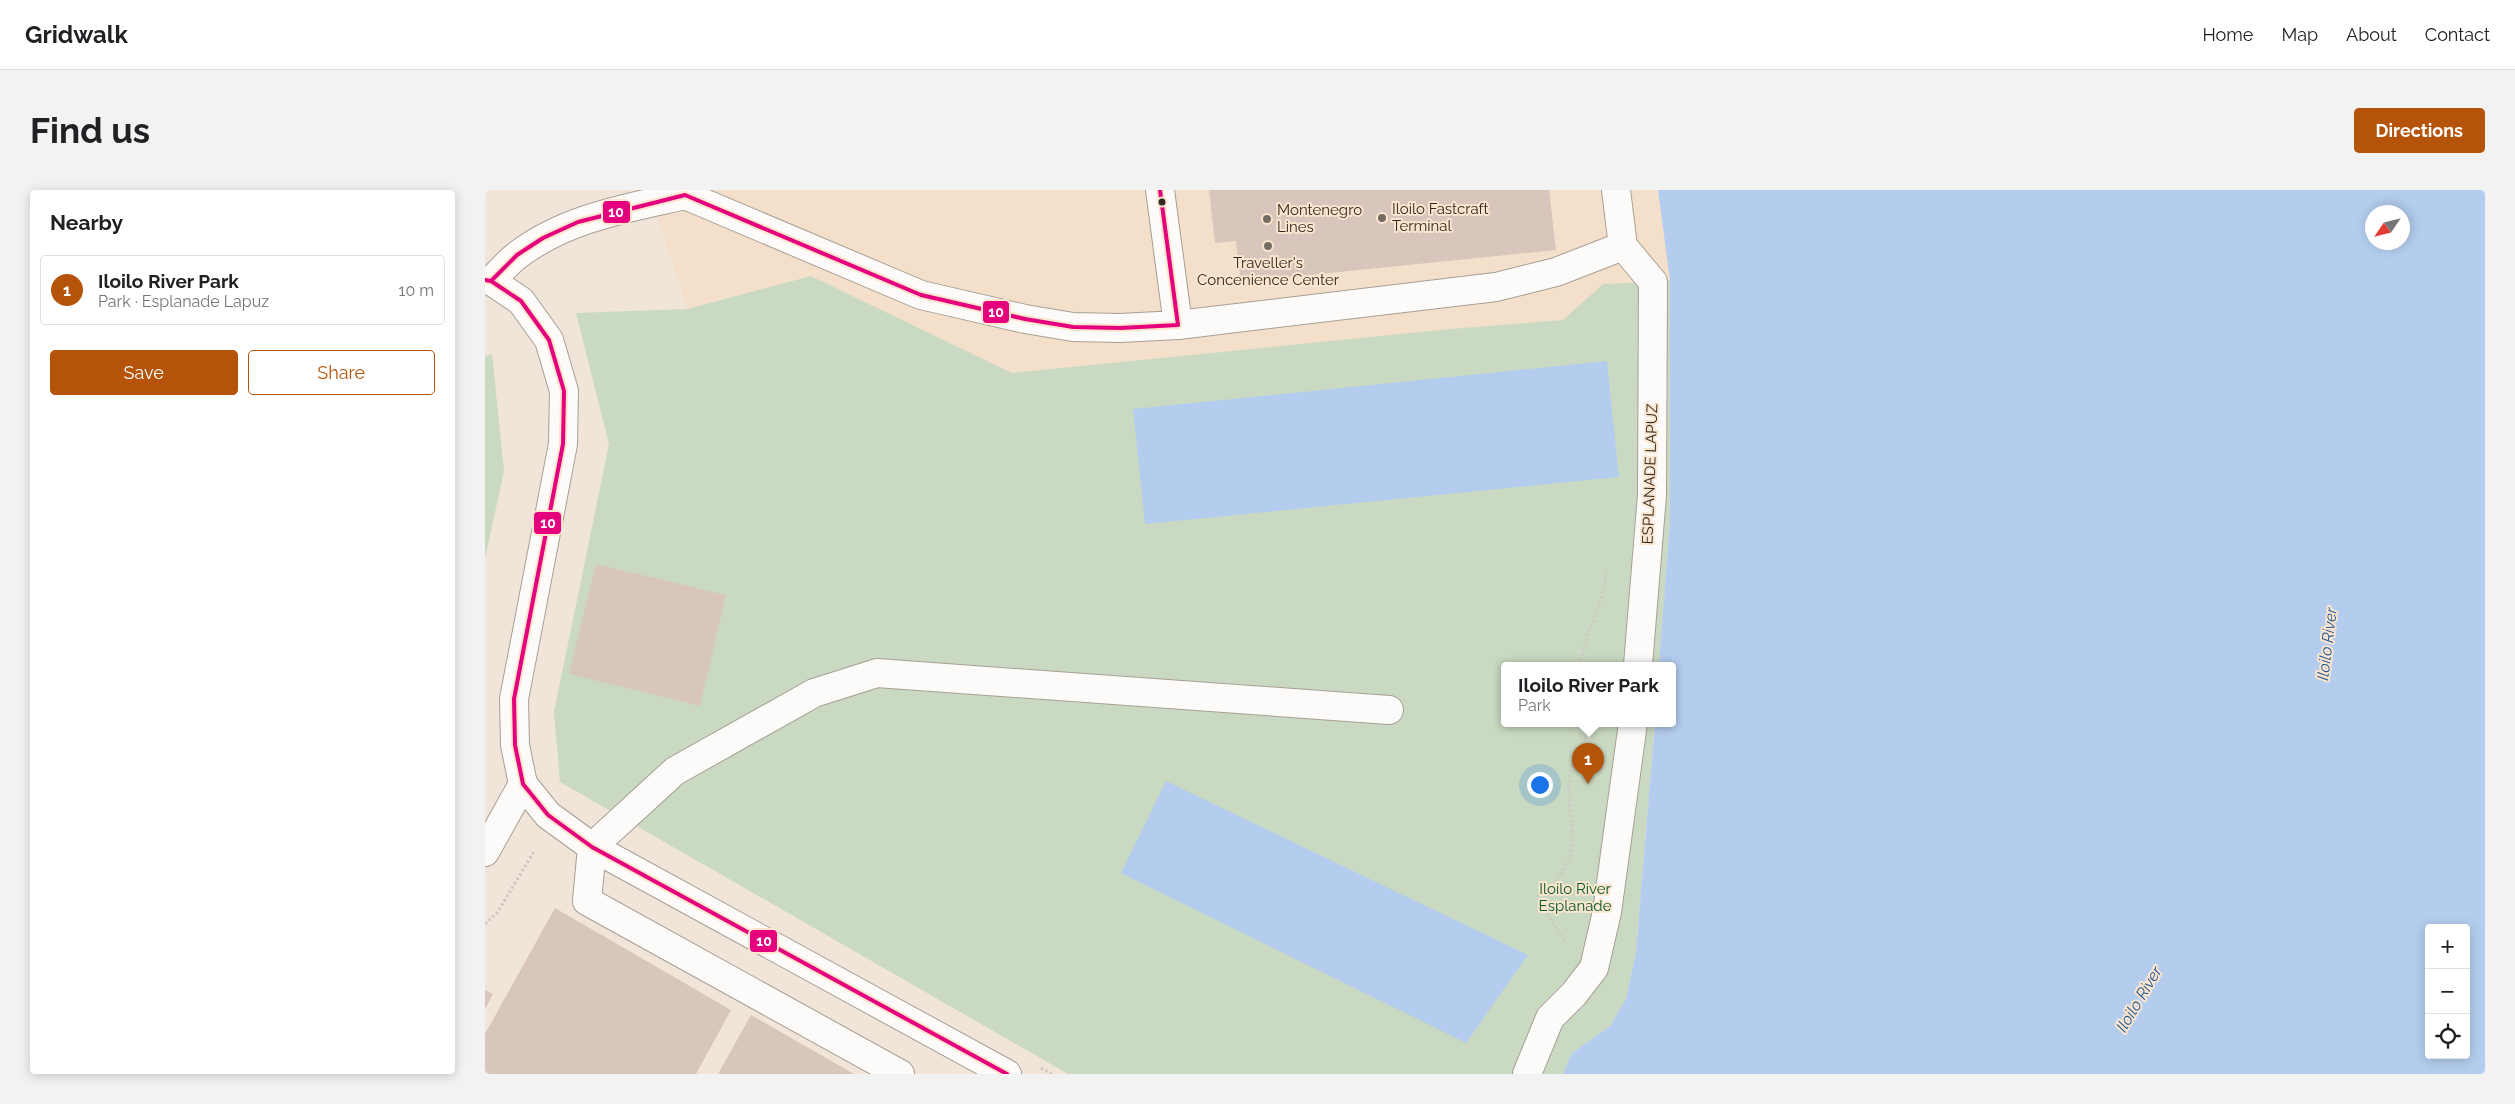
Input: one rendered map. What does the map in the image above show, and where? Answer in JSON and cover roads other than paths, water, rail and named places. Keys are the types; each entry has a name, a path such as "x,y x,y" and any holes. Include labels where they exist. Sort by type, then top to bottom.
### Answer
{"main road":[{"path":"1160,190 1178,325"},
{"path":"1007,1074 591,847 548,815 523,784 515,745 514,699 563,444 564,391 549,340 521,301 488,280 517,255 543,238 578,222 689,193 921,295 1025,319 1073,326 1120,328 1178,325 1496,287 1556,272 1623,246 1616,194"},
{"name":"ESPLANADE LAPUZ","path":"1623,246 1653,282 1652,495 1639,662"},
{"path":"900,1074 587,902 591,847 675,770 814,693 877,673 1389,710"},
{"path":"1527,1074 1550,1018 1574,994 1594,968 1607,912 1632,727"},
{"path":"485,852 523,784"}],"water":[{"name":"Iloilo River","path":"1658,190 2485,190 2485,1074 1563,1074 1571,1054 1610,1026 1626,999 1636,952 1655,727 1676,727 1676,662 1659,662 1670,520 1670,281"},
{"path":"1607,361 1619,477 1145,524 1133,409"},
{"path":"1166,781 1528,955 1466,1043 1121,873"}],"place":[{"name":"Iloilo Fastcraft Terminal","path":"1382,218"},
{"name":"Montenegro Lines","path":"1267,219"},
{"name":"Traveller's Concenience Center","path":"1268,246"},
{"name":"Iloilo River Park","path":"1588,784"}],"park label":[{"name":"Iloilo River Esplanade","path":"1575,898"}]}
